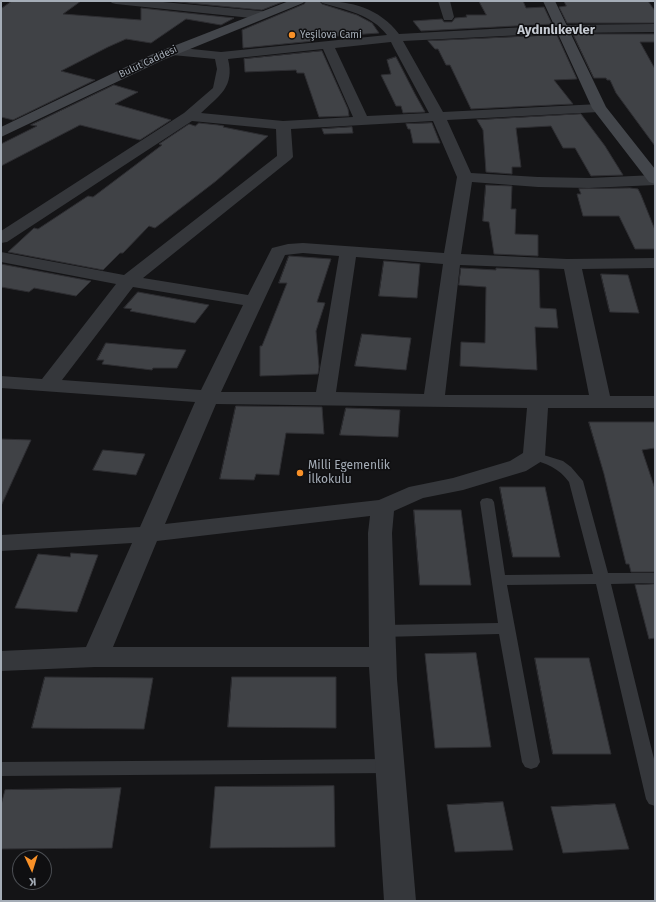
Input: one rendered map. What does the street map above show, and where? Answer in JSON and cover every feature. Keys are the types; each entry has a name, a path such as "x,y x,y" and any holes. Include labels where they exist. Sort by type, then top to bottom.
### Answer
{"street":[{"path":"116,1 261,15"},
{"name":"Bulut Caddesi","path":"1,133 172,51 299,1"},
{"path":"326,1 358,10 382,20 396,38 400,48 438,116 465,177 452,259 434,401"},
{"path":"444,1 448,17"},
{"path":"549,1 599,108 655,179"},
{"path":"172,51 221,56 396,38 563,29 655,28"},
{"path":"327,45 362,120"},
{"path":"1,238 189,116 219,89 224,69 221,56"},
{"path":"189,116 283,125 599,108"},
{"path":"47,386 128,281 285,157 283,125"},
{"path":"465,177 538,182 589,183 655,179"},
{"path":"95,657 208,397 278,252 288,249 303,248 452,259 572,264 655,263"},
{"path":"325,398 348,252"},
{"path":"1,257 128,281 254,301"},
{"path":"572,264 602,402"},
{"path":"2,383 208,397 434,401 655,402"},
{"path":"1,544 149,534 383,507 417,492 455,485 518,466 534,456 538,402"},
{"path":"383,507 380,533 383,658 400,901"},
{"path":"1,660 95,657 383,658"}],"lane":[{"path":"534,456 558,463 567,469 576,481 602,579 655,799"},
{"path":"487,502 506,628 531,762"},
{"path":"499,580 655,578"},
{"path":"382,631 506,628"},
{"path":"1,769 390,766"}],"building":[{"path":"12,1 81,1 63,14 141,20 141,8 234,18 221,25 186,19 151,43 126,39 108,47 61,71 95,80 13,120 1,117 1,9"},
{"path":"168,1 285,1 262,10"},
{"path":"306,1 319,1 322,4 357,15 372,23 379,33 311,38 314,41 243,48 242,30 304,4"},
{"path":"479,1 523,1 526,8 544,7 552,24 421,31 413,21 442,19 444,22 452,22 455,18 467,17 466,15 486,15"},
{"path":"564,1 648,1 655,11 655,23 567,23 559,7 566,6"},
{"path":"573,34 655,34 655,42 640,42 655,69 655,146 616,93 610,80 607,80 606,78 594,78"},
{"path":"557,35 577,79 554,80 573,104 471,109 450,65 446,65 438,49 435,49 428,41"},
{"path":"322,51 348,109 349,116 319,117 304,73 297,73 296,70 245,72 244,59"},
{"path":"396,57 425,112 403,113 401,106 396,106 381,75 391,74 387,60"},
{"path":"114,85 138,92 115,104 171,120 140,140 80,125 1,166 1,144 37,126 31,125"},
{"path":"581,114 605,146 623,175 591,176 575,148 563,148 551,126 516,128 521,167 512,167 512,174 486,172 483,130 477,120"},
{"path":"199,123 224,126 223,127 268,136 216,181 155,228 149,226 123,253 120,253 103,270 8,252 34,228 38,229 88,196 93,197 162,145 159,144 189,124 195,126"},
{"path":"432,123 440,143 413,143 410,129 408,129 406,124"},
{"path":"352,127 353,133 324,134 322,129"},
{"path":"486,185 512,186 511,209 516,209 515,234 538,235 538,256 494,254 489,222 483,221"},
{"path":"579,189 638,189 641,195 655,230 655,249 635,249 619,216 583,216 577,194 581,194"},
{"path":"289,256 331,259 317,302 325,303 316,331 319,367 318,374 260,376 260,346 262,346 287,283 279,283"},
{"path":"384,261 420,264 417,298 379,296"},
{"path":"1,264 91,281 76,296 34,288 29,292 1,287"},
{"path":"461,268 539,270 540,308 556,309 558,328 535,327 537,370 460,366 461,342 485,343 486,287 459,285"},
{"path":"601,274 628,275 639,313 610,312"},
{"path":"138,292 209,305 195,323 130,311 132,309 124,308"},
{"path":"362,334 411,338 406,370 355,366"},
{"path":"106,343 186,350 177,368 153,368 152,370 102,364 104,360 97,360"},
{"path":"236,406 322,407 324,434 286,433 279,475 256,474 254,480 220,479"},
{"path":"346,408 400,410 398,437 340,435"},
{"path":"589,422 655,422 655,448 642,450 655,489 655,572 631,572 629,564 626,564 604,474"},
{"path":"1,439 31,440 1,506"},
{"path":"103,450 145,454 136,475 93,470"},
{"path":"500,487 545,487 560,557 513,557"},
{"path":"414,510 461,510 471,585 420,585"},
{"path":"71,553 98,555 77,612 15,608 38,554 70,557"},
{"path":"655,584 655,638 649,639 635,585"},
{"path":"476,653 491,747 435,748 425,654"},
{"path":"535,658 589,658 611,754 553,754"},
{"path":"45,677 153,678 144,729 32,728"},
{"path":"232,677 336,677 336,728 228,727"},
{"path":"334,786 335,847 210,848 215,787"},
{"path":"121,788 112,848 1,849 1,805 5,790"},
{"path":"503,802 513,850 455,852 447,805"},
{"path":"615,804 629,849 563,853 551,807"}],"place":[{"name":"Yeşilova Cami","path":"292,35"},
{"name":"Milli Egemenlik İlkokulu","path":"300,473"}],"district":[{"name":"Aydınlıkevler","path":"556,30"}]}
